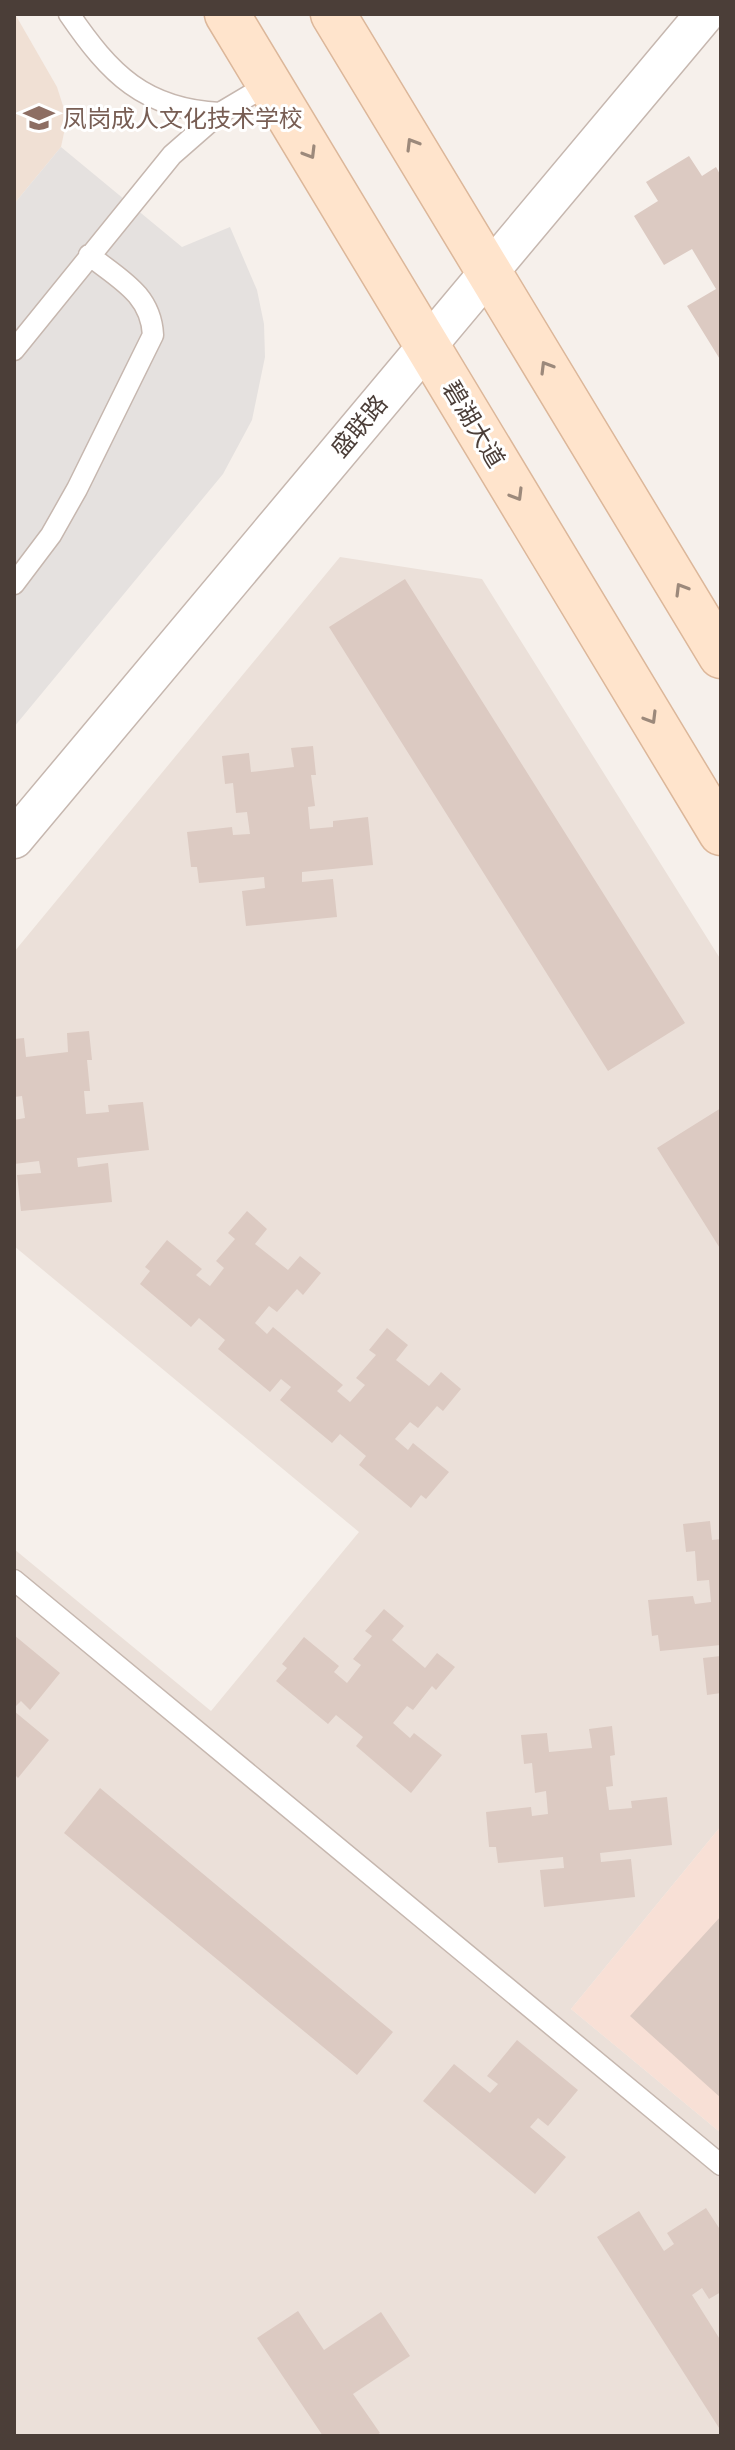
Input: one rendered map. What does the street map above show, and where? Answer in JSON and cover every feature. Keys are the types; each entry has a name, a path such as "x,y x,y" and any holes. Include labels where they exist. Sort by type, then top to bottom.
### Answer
{"street":[{"name":"碧湖大道","path":"227,14 721,833"},
{"path":"333,14 721,656"},
{"name":"盛联路","path":"14,839 705,14"}],"lane":[{"path":"69,14 106,65 131,87 161,103 191,111 220,113"},
{"path":"14,350 172,155 220,113 269,84"},
{"path":"14,584 51,535 77,489 153,335 152,315 142,298 89,255"},
{"path":"14,1580 721,2165"}],"shaded area":[{"name":"凤岗成人文化技术学校","path":"15,14 57,87 64,109 65,128 61,147 14,204"},
{"path":"61,147 182,247 230,227 257,290 264,324 265,357 252,420 223,474 14,727 14,204"},
{"path":"340,557 482,579 721,960 721,1826 571,2009 721,2133 721,2436 14,2436 14,1549 211,1711 359,1532 14,1246 14,952"},
{"path":"721,1826 721,2133 571,2009"}],"building":[{"path":"689,156 702,176 716,167 721,176 721,361 687,306 716,289 692,249 664,265 634,216 658,201 646,182"},
{"path":"405,579 685,1023 608,1071 329,627"},
{"path":"313,746 316,775 311,775 315,806 308,807 310,829 333,827 333,821 368,817 373,865 302,872 302,882 333,879 337,917 246,926 242,891 265,888 264,877 199,883 197,867 191,867 187,832 232,827 233,835 250,834 247,812 236,813 233,783 225,784 222,756 249,753 251,772 294,767 291,748"},
{"path":"89,1031 92,1060 87,1060 90,1091 84,1091 86,1114 109,1112 108,1105 143,1102 149,1150 77,1158 78,1167 108,1163 112,1202 21,1211 17,1175 41,1173 39,1161 14,1164 14,1120 25,1118 22,1096 14,1097 14,1039 24,1038 26,1057 68,1052 67,1033"},
{"path":"721,1108 721,1250 657,1148"},
{"path":"247,1211 267,1229 255,1244 288,1270 300,1256 321,1273 303,1295 297,1289 277,1312 269,1306 255,1323 267,1334 273,1327 343,1385 337,1391 350,1402 365,1385 356,1378 376,1355 369,1350 387,1328 408,1345 396,1360 429,1386 441,1372 461,1389 443,1411 437,1406 418,1428 410,1422 395,1439 408,1450 413,1443 449,1472 426,1499 421,1495 411,1508 359,1465 366,1456 340,1434 332,1443 280,1400 291,1387 281,1379 270,1392 218,1349 225,1340 199,1318 191,1327 140,1284 150,1271 145,1267 167,1240 202,1269 196,1275 210,1286 224,1268 216,1261 235,1239 228,1233"},
{"path":"710,1521 712,1540 721,1539 721,1645 660,1651 658,1635 652,1636 648,1600 693,1596 695,1604 711,1602 709,1580 697,1581 695,1551 686,1552 683,1524"},
{"path":"384,1609 404,1626 392,1640 425,1668 437,1653 455,1667 436,1690 432,1686 413,1710 407,1706 393,1723 410,1738 414,1733 442,1755 411,1793 356,1746 363,1737 336,1715 328,1724 276,1681 287,1668 282,1664 304,1637 339,1666 334,1672 347,1683 361,1665 353,1659 372,1636 365,1631"},
{"path":"14,1635 60,1673 30,1710 21,1701 14,1708"},
{"path":"721,1656 721,1693 707,1695 703,1658"},
{"path":"14,1711 49,1740 18,1778 14,1774"},
{"path":"612,1726 615,1755 610,1756 613,1786 606,1787 609,1810 632,1808 631,1801 667,1797 672,1845 600,1853 601,1862 631,1859 635,1897 544,1907 540,1870 564,1868 563,1857 498,1863 496,1847 489,1847 486,1812 531,1807 532,1816 548,1814 546,1791 535,1793 532,1763 524,1764 521,1735 547,1733 549,1752 592,1748 589,1729"},
{"path":"100,1788 393,2032 357,2075 64,1833"},
{"path":"721,1916 721,2098 630,2016"},
{"path":"517,2040 578,2090 548,2126 538,2118 530,2127 566,2157 535,2194 423,2101 454,2064 490,2093 498,2084 487,2076"},
{"path":"706,2208 721,2231 721,2292 709,2299 702,2288 692,2295 721,2341 721,2431 597,2237 639,2211 664,2251 674,2244 667,2233"},
{"path":"298,2311 324,2350 381,2312 410,2356 353,2394 380,2433 375,2436 323,2436 257,2338"}],"place":[{"name":"凤岗成人文化技术学校","path":"39,118"}]}
